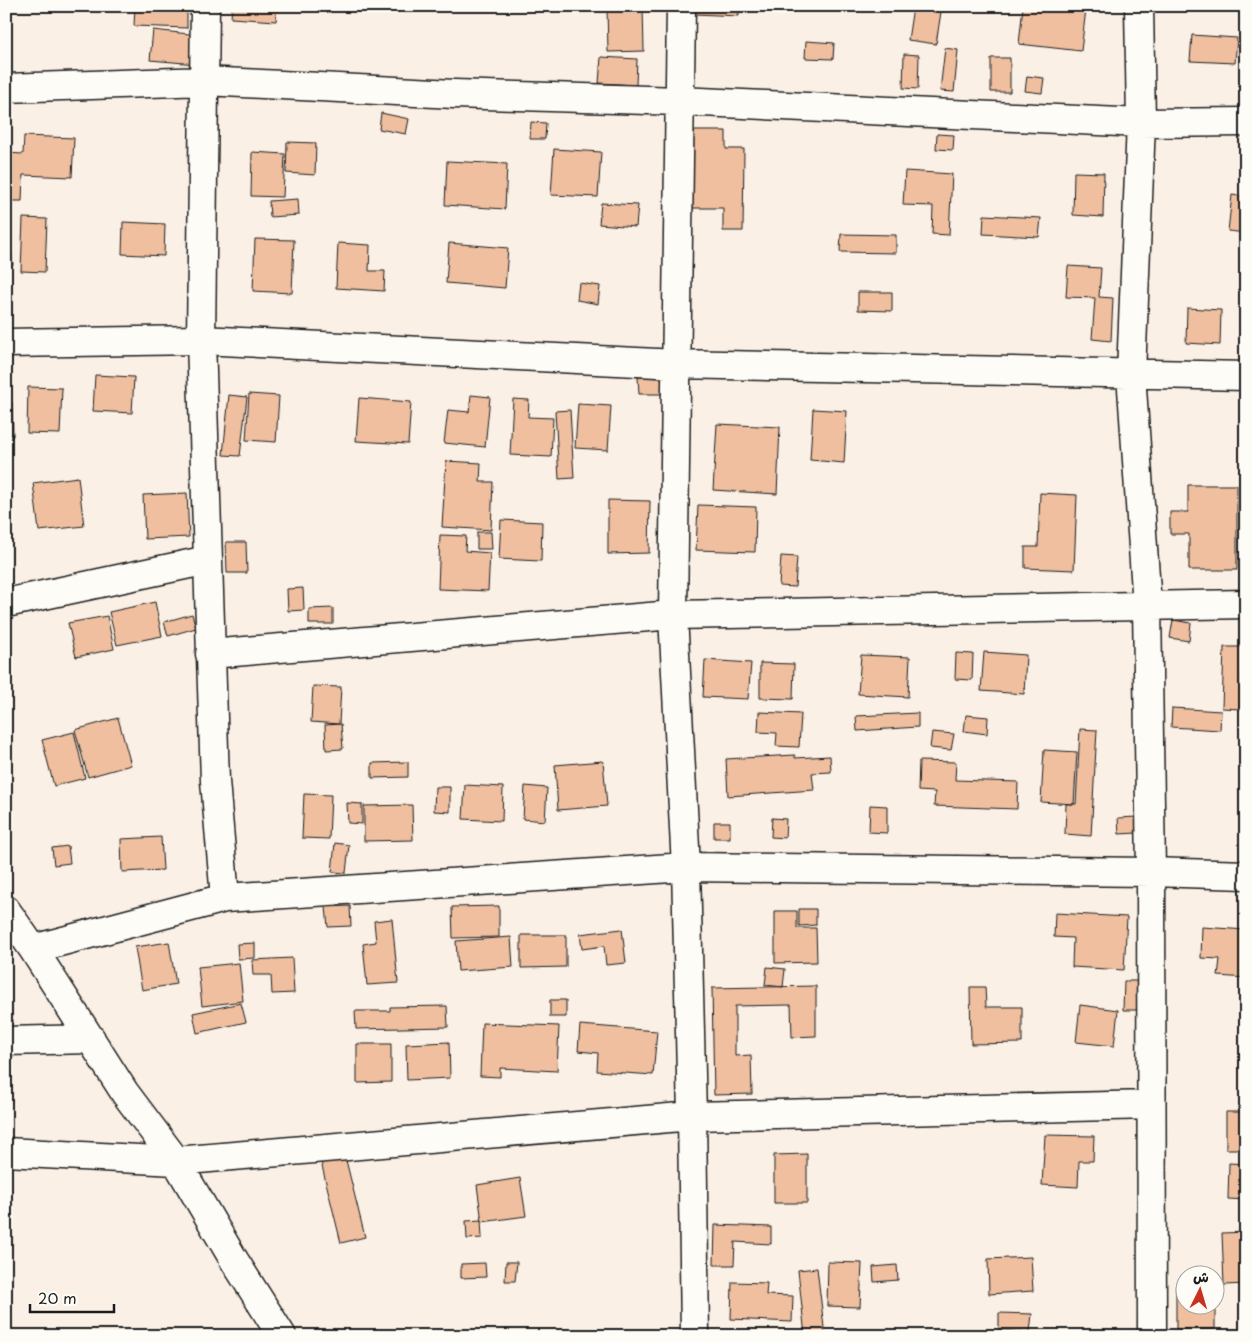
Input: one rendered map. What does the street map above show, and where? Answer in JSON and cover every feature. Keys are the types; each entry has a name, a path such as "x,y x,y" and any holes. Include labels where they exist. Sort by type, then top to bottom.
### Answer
{"street":[{"path":"205,6 201,340 215,781 225,898"},
{"path":"681,6 673,615 686,867 695,1336"},
{"path":"1139,6 1141,124 1131,374 1147,605 1152,1336"},
{"path":"6,88 205,81 454,94 680,101 1141,124 1246,122"},
{"path":"6,343 201,340 677,364 1246,376"},
{"path":"6,603 208,560"},
{"path":"210,654 673,615 1246,604"},
{"path":"33,949 225,898 686,867 1150,872 1246,876"},
{"path":"6,910 125,1092 176,1161 234,1260 282,1336"},
{"path":"6,1041 91,1039"},
{"path":"6,1152 176,1161 692,1116 1151,1105"}],"building":[{"path":"135,6 187,6 187,28 134,26"},
{"path":"232,6 277,6 276,21 231,18"},
{"path":"607,6 643,6 644,51 608,52"},
{"path":"695,6 739,6 739,16 695,14"},
{"path":"1023,6 1062,6 1086,9 1081,51 1019,44"},
{"path":"913,7 941,12 936,44 908,40"},
{"path":"153,30 198,35 196,64 150,60"},
{"path":"1192,35 1237,38 1235,63 1190,61"},
{"path":"806,41 834,43 833,59 805,58"},
{"path":"945,48 958,50 954,92 940,91"},
{"path":"904,54 919,55 918,89 903,88"},
{"path":"601,57 637,59 636,85 599,83"},
{"path":"991,58 1010,58 1010,92 991,92"},
{"path":"1027,76 1044,78 1042,93 1025,91"},
{"path":"381,113 409,119 406,134 379,129"},
{"path":"531,122 546,123 545,139 530,139"},
{"path":"692,131 726,131 726,149 744,149 743,231 723,231 723,208 692,208"},
{"path":"937,134 954,135 953,150 936,149"},
{"path":"24,136 74,138 72,177 23,175 22,201 6,201 6,153 23,154"},
{"path":"287,142 316,143 315,175 286,173"},
{"path":"554,149 601,152 598,197 551,195"},
{"path":"252,152 285,154 283,197 251,196"},
{"path":"447,161 507,164 505,209 445,205"},
{"path":"905,171 952,174 949,235 932,234 933,206 903,205"},
{"path":"1074,172 1104,173 1103,217 1073,215"},
{"path":"1232,195 1246,197 1246,233 1228,231"},
{"path":"298,199 299,215 270,217 269,201"},
{"path":"601,203 638,205 636,227 599,224"},
{"path":"984,215 1041,218 1039,237 983,234"},
{"path":"23,218 47,219 45,272 21,271"},
{"path":"123,222 165,224 164,256 122,254"},
{"path":"6,230 9,230 13,265 6,266"},
{"path":"841,234 896,235 896,253 840,252"},
{"path":"255,239 294,240 292,293 253,291"},
{"path":"338,243 370,245 369,271 385,271 384,291 336,288"},
{"path":"449,243 508,248 505,288 446,283"},
{"path":"1068,266 1101,268 1099,297 1113,298 1111,341 1092,339 1095,298 1066,297"},
{"path":"579,283 600,286 598,304 577,300"},
{"path":"858,292 892,292 892,311 858,310"},
{"path":"1187,308 1221,310 1220,345 1186,343"},
{"path":"95,375 134,377 132,413 93,411"},
{"path":"638,377 669,377 669,394 639,394"},
{"path":"28,387 62,388 60,434 27,433"},
{"path":"249,394 279,396 276,442 246,440"},
{"path":"229,395 247,397 240,456 223,455"},
{"path":"471,395 490,397 485,447 444,443 448,410 469,412"},
{"path":"359,398 411,402 408,444 356,441"},
{"path":"513,399 529,400 528,417 553,418 551,457 510,455"},
{"path":"6,402 12,402 13,436 6,436"},
{"path":"578,404 611,406 608,450 575,448"},
{"path":"813,409 847,411 844,463 810,460"},
{"path":"570,410 574,478 559,479 555,411"},
{"path":"717,424 780,427 777,494 713,490"},
{"path":"446,461 481,463 480,482 493,482 491,530 442,527"},
{"path":"78,477 84,526 39,531 33,483"},
{"path":"1188,485 1237,485 1237,570 1189,570 1189,534 1170,534 1170,512 1188,512"},
{"path":"187,493 189,537 145,539 143,495"},
{"path":"1040,493 1077,495 1074,570 1025,568 1025,547 1038,547"},
{"path":"608,500 650,501 649,553 608,554"},
{"path":"698,505 756,507 755,552 696,550"},
{"path":"501,520 542,522 541,561 499,559"},
{"path":"477,532 491,532 492,549 477,549"},
{"path":"440,535 466,536 465,551 490,553 488,591 438,589"},
{"path":"226,542 246,542 247,573 227,573"},
{"path":"781,556 797,557 795,587 779,586"},
{"path":"303,588 304,610 288,611 287,589"},
{"path":"155,602 162,636 117,645 109,612"},
{"path":"333,608 333,624 309,624 309,609"},
{"path":"192,614 196,628 168,636 164,622"},
{"path":"107,616 114,649 76,657 68,623"},
{"path":"1173,620 1191,623 1189,641 1170,638"},
{"path":"1224,647 1243,647 1241,709 1222,708"},
{"path":"984,652 1026,655 1024,694 981,691"},
{"path":"956,653 973,654 972,680 955,679"},
{"path":"861,655 910,657 908,697 858,694"},
{"path":"705,660 751,663 748,699 703,697"},
{"path":"760,663 794,664 793,699 760,698"},
{"path":"313,686 341,687 339,724 311,722"},
{"path":"1172,708 1221,711 1220,730 1171,727"},
{"path":"759,712 801,714 799,747 776,746 777,733 758,732"},
{"path":"918,713 918,727 857,731 856,716"},
{"path":"966,715 988,717 987,734 964,731"},
{"path":"118,718 131,765 88,777 75,730"},
{"path":"341,724 343,749 326,750 325,725"},
{"path":"1080,729 1097,730 1091,836 1065,834 1066,804 1076,804"},
{"path":"74,732 85,778 54,786 42,740"},
{"path":"932,732 954,734 951,750 930,748"},
{"path":"1044,750 1077,752 1074,804 1041,802"},
{"path":"795,755 795,758 830,756 831,772 812,773 814,790 728,796 726,759"},
{"path":"603,761 607,806 558,810 555,765"},
{"path":"919,761 956,762 955,780 1018,782 1017,809 934,806 935,792 918,791"},
{"path":"408,762 408,777 372,778 372,763"},
{"path":"465,785 503,787 502,821 463,819"},
{"path":"525,786 547,788 545,821 523,819"},
{"path":"435,787 450,787 450,812 434,811"},
{"path":"304,794 331,795 329,839 302,838"},
{"path":"347,803 362,804 362,824 348,823"},
{"path":"412,805 413,840 364,841 364,806"},
{"path":"870,805 887,806 887,833 869,832"},
{"path":"1137,817 1137,833 1119,834 1118,818"},
{"path":"772,818 786,819 785,838 771,837"},
{"path":"714,822 730,822 730,838 714,838"},
{"path":"161,837 163,870 122,872 121,839"},
{"path":"335,843 349,845 346,873 332,872"},
{"path":"68,846 70,863 54,865 52,848"},
{"path":"350,906 351,926 328,927 326,907"},
{"path":"499,906 499,937 453,938 452,907"},
{"path":"799,909 816,909 816,925 799,926"},
{"path":"775,911 797,911 797,928 816,928 817,962 775,963"},
{"path":"1055,913 1127,917 1124,970 1072,967 1073,938 1054,937"},
{"path":"392,919 398,983 367,985 363,944 376,942 374,921"},
{"path":"1202,927 1246,930 1246,978 1218,976 1220,959 1201,958"},
{"path":"622,929 626,963 606,965 604,946 582,949 580,934"},
{"path":"521,935 566,935 566,967 521,968"},
{"path":"511,937 513,967 458,971 456,941"},
{"path":"169,942 176,984 142,990 135,947"},
{"path":"255,943 255,958 238,959 237,944"},
{"path":"292,958 294,993 272,994 271,975 253,975 252,960"},
{"path":"239,963 243,1001 202,1006 198,967"},
{"path":"767,967 785,969 783,987 765,985"},
{"path":"1124,981 1138,981 1137,1010 1123,1010"},
{"path":"816,986 816,1036 792,1037 791,1005 735,1006 735,1056 751,1055 752,1094 714,1095 712,988"},
{"path":"970,987 985,987 986,1007 1022,1007 1022,1043 971,1044"},
{"path":"550,1000 566,1000 566,1017 550,1017"},
{"path":"241,1003 246,1022 197,1033 193,1013"},
{"path":"1080,1005 1118,1010 1114,1046 1076,1042"},
{"path":"447,1006 448,1027 356,1029 355,1011 390,1011 390,1007"},
{"path":"482,1023 559,1026 557,1071 500,1068 500,1077 480,1076"},
{"path":"580,1025 657,1031 653,1075 597,1071 598,1053 578,1051"},
{"path":"449,1042 450,1078 407,1080 406,1044"},
{"path":"357,1044 391,1044 391,1082 357,1083"},
{"path":"1226,1112 1246,1112 1246,1149 1226,1149"},
{"path":"1045,1135 1094,1136 1093,1161 1079,1161 1078,1187 1042,1185"},
{"path":"343,1148 365,1237 341,1243 319,1154"},
{"path":"807,1154 807,1203 774,1203 774,1155"},
{"path":"1229,1163 1246,1164 1246,1200 1228,1199"},
{"path":"520,1178 526,1216 482,1222 477,1185"},
{"path":"481,1220 482,1238 467,1239 466,1221"},
{"path":"715,1225 771,1227 771,1244 735,1242 734,1265 714,1265"},
{"path":"1246,1232 1246,1284 1224,1285 1222,1233"},
{"path":"1031,1257 1033,1291 989,1294 988,1259"},
{"path":"506,1262 517,1262 515,1281 505,1281"},
{"path":"828,1262 862,1263 860,1307 827,1306"},
{"path":"485,1263 486,1277 461,1278 461,1264"},
{"path":"897,1265 898,1280 874,1282 873,1267"},
{"path":"817,1268 825,1336 805,1336 798,1270"},
{"path":"732,1282 767,1283 766,1295 793,1296 792,1322 731,1319"},
{"path":"999,1313 1032,1314 1030,1332 999,1330"},
{"path":"1176,1314 1215,1314 1215,1329 1176,1329"}]}
